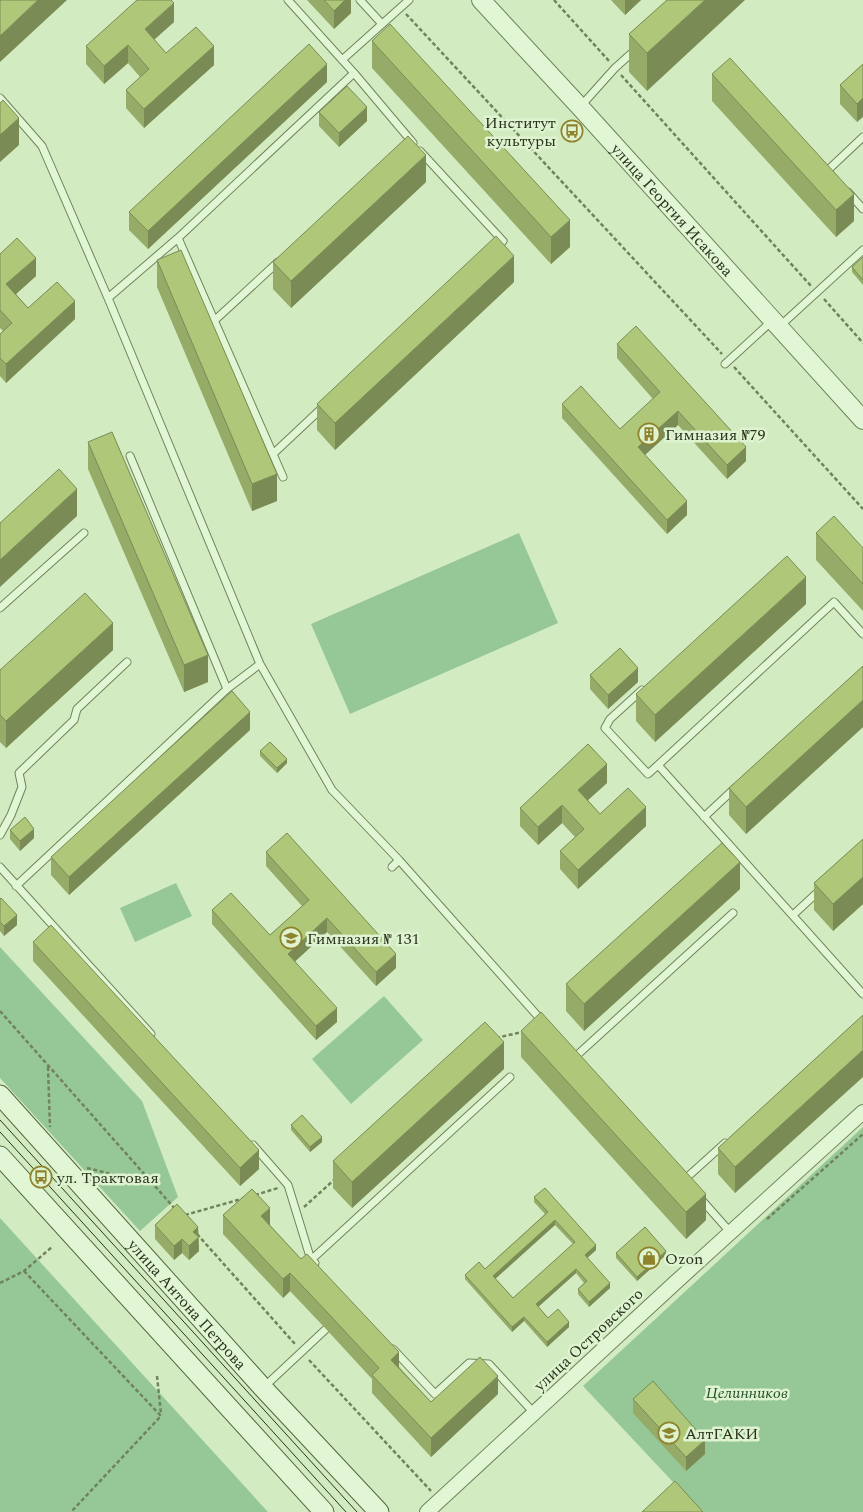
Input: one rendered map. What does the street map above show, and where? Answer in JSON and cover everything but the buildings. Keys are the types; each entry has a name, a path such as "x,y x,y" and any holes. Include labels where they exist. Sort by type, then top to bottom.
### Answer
{"main road":[{"name":"улица Антона Петрова","path":"0,1095 263,1388 379,1512"},
{"path":"0,1156 324,1512"}],"street":[{"name":"улица Георгия Исакова","path":"481,0 863,420"},
{"name":"улица Островского","path":"427,1512 863,1112"}],"lane":[{"path":"288,0 503,241 489,255"},
{"path":"360,0 382,24"},
{"path":"342,60 409,0"},
{"path":"580,108 615,68 642,43"},
{"path":"108,298 178,238 354,73"},
{"path":"2,103 42,146 108,298 260,664 332,790 399,860 551,1031"},
{"path":"828,170 863,136"},
{"path":"403,147 411,140"},
{"path":"821,163 834,176"},
{"path":"845,189 863,209"},
{"path":"178,238 283,478"},
{"path":"727,362 817,292 863,250"},
{"path":"214,321 287,254"},
{"path":"272,454 330,401"},
{"path":"130,456 227,689"},
{"path":"0,608 84,532"},
{"path":"645,687 610,719 605,728 648,774 834,602 863,634"},
{"path":"0,835 22,788 19,772 74,720 77,709 127,662"},
{"path":"16,886 227,689 260,664"},
{"path":"658,765 863,994"},
{"path":"704,817 740,784"},
{"path":"392,867 399,860"},
{"path":"1,871 154,1037"},
{"path":"793,915 828,882"},
{"path":"575,1057 733,913"},
{"path":"569,1051 581,1064"},
{"path":"312,1260 510,1077"},
{"path":"684,1180 734,1135"},
{"path":"247,1138 288,1185 312,1260 317,1266"},
{"path":"678,1173 690,1186"},
{"path":"696,1193 731,1232"},
{"path":"263,1388 326,1330"},
{"path":"390,1346 435,1394 469,1363 489,1364 534,1413"}],"path":[{"path":"554,0 863,343"},
{"path":"400,8 863,509"},
{"path":"0,1011 181,1216 288,1185"},
{"path":"492,1038 525,1032"},
{"path":"48,1066 50,1126 56,1133"},
{"path":"87,1168 153,1185"},
{"path":"297,1213 340,1173"},
{"path":"194,1230 302,1352 440,1500"},
{"path":"0,1283 24,1271 52,1247"},
{"path":"24,1271 161,1416"},
{"path":"71,1512 161,1416 157,1376"}],"green space":[{"path":"519,533 558,623 350,714 311,624"},
{"path":"176,883 192,916 135,942 120,908"},
{"path":"0,947 142,1101 178,1197 140,1231 0,1078"},
{"path":"384,996 423,1040 351,1104 312,1059"},
{"name":"Целинников","path":"863,1127 863,1512 701,1512 583,1386"},
{"path":"0,1218 268,1512 0,1512"}],"tram line":[{"path":"0,1120 357,1512"},
{"path":"0,1132 346,1512"}],"place":[{"name":"Институт культуры","path":"572,131"},
{"name":"Гимназия №79","path":"649,434"},
{"name":"Гимназия № 131","path":"291,938"},
{"name":"ул. Трактовая","path":"41,1177"},
{"name":"Ozon","path":"649,1258"},
{"name":"АлтГАКИ","path":"669,1433"}]}
